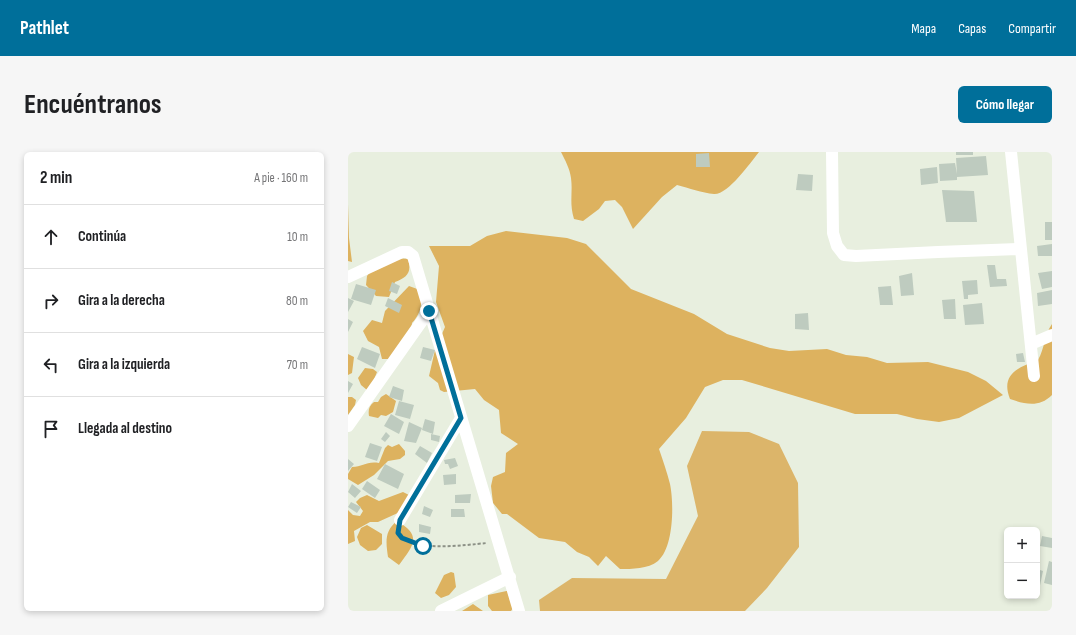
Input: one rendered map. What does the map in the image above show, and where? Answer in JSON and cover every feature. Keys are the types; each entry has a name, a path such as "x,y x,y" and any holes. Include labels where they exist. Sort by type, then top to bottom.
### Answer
{"street":[{"path":"832,152 833,233 837,246 844,255 856,256 1021,249"},
{"path":"1011,152 1034,376"},
{"path":"348,263 349,276 402,252 408,252 413,256 519,611"},
{"path":"348,426 429,311"},
{"path":"1031,344 1052,335"},
{"path":"400,520 461,418"},
{"path":"441,611 510,577"}],"path":[{"path":"400,520 398,533 402,538 423,546 457,546 499,542"}],"shaded area":[{"path":"561,152 759,152 738,178 720,193 705,193 677,185 662,197 633,229 622,207 615,200 605,201 599,209 583,221 574,219 570,175"},
{"path":"348,204 349,238 352,262 348,261"},
{"path":"506,231 567,238 586,244 631,289 694,314 727,334 770,348 789,351 827,349 846,355 867,357 887,363 928,362 968,372 986,381 1003,395 959,418 939,422 897,414 855,414 742,380 723,380 705,387 686,418 659,449 670,484 672,502 672,524 667,546 663,554 654,564 640,568 620,569 606,556 598,566 589,557 577,552 565,542 539,538 507,514 502,514 493,503 491,486 493,477 505,472 506,453 518,444 501,433 499,410 484,400 475,389 444,392 440,390 438,383 429,376 435,350 445,327 436,302 439,266 429,246 470,246 487,236"},
{"path":"397,258 408,259 408,274 395,282 389,297 376,296 366,285 367,276 372,269"},
{"path":"409,286 420,290 421,304 419,312 412,323 411,331 390,359 382,359 379,347 368,341 363,331 372,320 382,323 385,311"},
{"path":"1052,324 1052,395 1042,402 1032,404 1010,399 1007,383 1009,378 1018,369 1038,360 1047,333"},
{"path":"348,354 354,357 352,373 348,375"},
{"path":"365,368 373,369 377,372 373,382 367,390 361,385 358,378"},
{"path":"386,394 396,401 393,412 386,416 381,415 378,418 369,416 371,405 374,402 378,402 381,397"},
{"path":"348,397 352,397 356,400 355,405 348,415"},
{"path":"702,431 749,432 779,444 798,483 799,547 767,588 745,611 540,611 539,600 572,578 666,579 698,516 687,466"},
{"path":"399,444 405,451 405,455 400,459 388,461 374,475 358,485 348,479 348,474 352,467 379,463 385,448 388,445 392,447"},
{"path":"403,492 411,496 400,512 378,522 370,522 354,531 355,541 348,544 348,510 353,515 360,516 363,511 356,502 360,498 367,495 379,501"},
{"path":"397,521 405,526 413,537 411,547 399,565 388,557 387,547 388,533"},
{"path":"367,525 382,534 382,544 376,550 368,551 360,545 357,537 361,528"},
{"path":"451,572 454,573 456,587 449,595 441,598 435,593 444,575"},
{"path":"511,590 515,605 511,611 492,611 488,606 488,595"},
{"path":"473,604 483,611 462,611"}],"building":[{"path":"956,152 973,152 973,155 956,155"},
{"path":"709,153 710,167 696,167 696,154"},
{"path":"986,156 988,175 957,177 957,180 940,181 939,164 955,163 957,174 956,158"},
{"path":"937,167 938,183 921,185 920,169"},
{"path":"798,174 813,175 812,191 796,190"},
{"path":"942,190 974,191 977,222 946,222"},
{"path":"1045,222 1052,222 1052,240 1045,240"},
{"path":"1052,244 1052,256 1038,256 1037,246"},
{"path":"987,265 995,265 997,279 1006,279 1007,286 990,287"},
{"path":"1052,271 1052,287 1042,289 1038,273"},
{"path":"912,273 914,295 901,296 899,276"},
{"path":"977,280 978,294 968,295 968,299 964,299 962,281"},
{"path":"392,282 400,286 397,294 389,291"},
{"path":"356,284 376,290 371,305 351,299"},
{"path":"891,286 893,305 880,305 878,287"},
{"path":"1052,290 1052,304 1038,306 1037,293"},
{"path":"348,298 354,301 348,312"},
{"path":"388,298 402,305 399,313 385,306"},
{"path":"955,299 956,319 944,319 942,300"},
{"path":"982,303 984,324 965,325 963,305"},
{"path":"808,313 809,330 795,329 795,314"},
{"path":"348,319 353,322 348,332"},
{"path":"362,347 380,354 375,368 357,359"},
{"path":"423,347 435,350 431,361 420,358"},
{"path":"1023,353 1025,362 1017,362 1016,354"},
{"path":"348,381 353,384 348,393"},
{"path":"393,386 404,390 402,401 389,397"},
{"path":"399,401 414,405 410,419 395,415"},
{"path":"391,414 404,422 399,434 384,426"},
{"path":"425,419 435,422 433,434 422,430"},
{"path":"409,422 422,428 416,443 404,441"},
{"path":"386,432 390,436 385,442 381,439"},
{"path":"431,434 440,436 439,442 431,440"},
{"path":"370,443 382,447 377,461 365,457"},
{"path":"420,446 432,453 427,463 415,454"},
{"path":"455,458 458,466 450,469 448,464 445,464 444,460"},
{"path":"348,459 354,464 348,471"},
{"path":"385,464 404,474 398,489 377,479"},
{"path":"456,474 456,484 444,485 443,475"},
{"path":"367,481 380,490 375,498 362,489"},
{"path":"352,484 361,491 355,498 348,492"},
{"path":"471,494 470,503 455,503 455,495"},
{"path":"351,502 361,507 357,513 348,507"},
{"path":"424,506 433,510 430,517 422,514"},
{"path":"451,509 464,509 465,517 451,517"},
{"path":"419,524 431,527 430,534 419,532"},
{"path":"1042,536 1052,538 1052,548 1040,546"},
{"path":"1049,561 1052,562 1052,585 1044,583"},
{"path":"1040,570 1043,571 1040,585"}],"route":[{"path":"423,546 402,538 398,533 400,520 461,418 429,311"}]}
